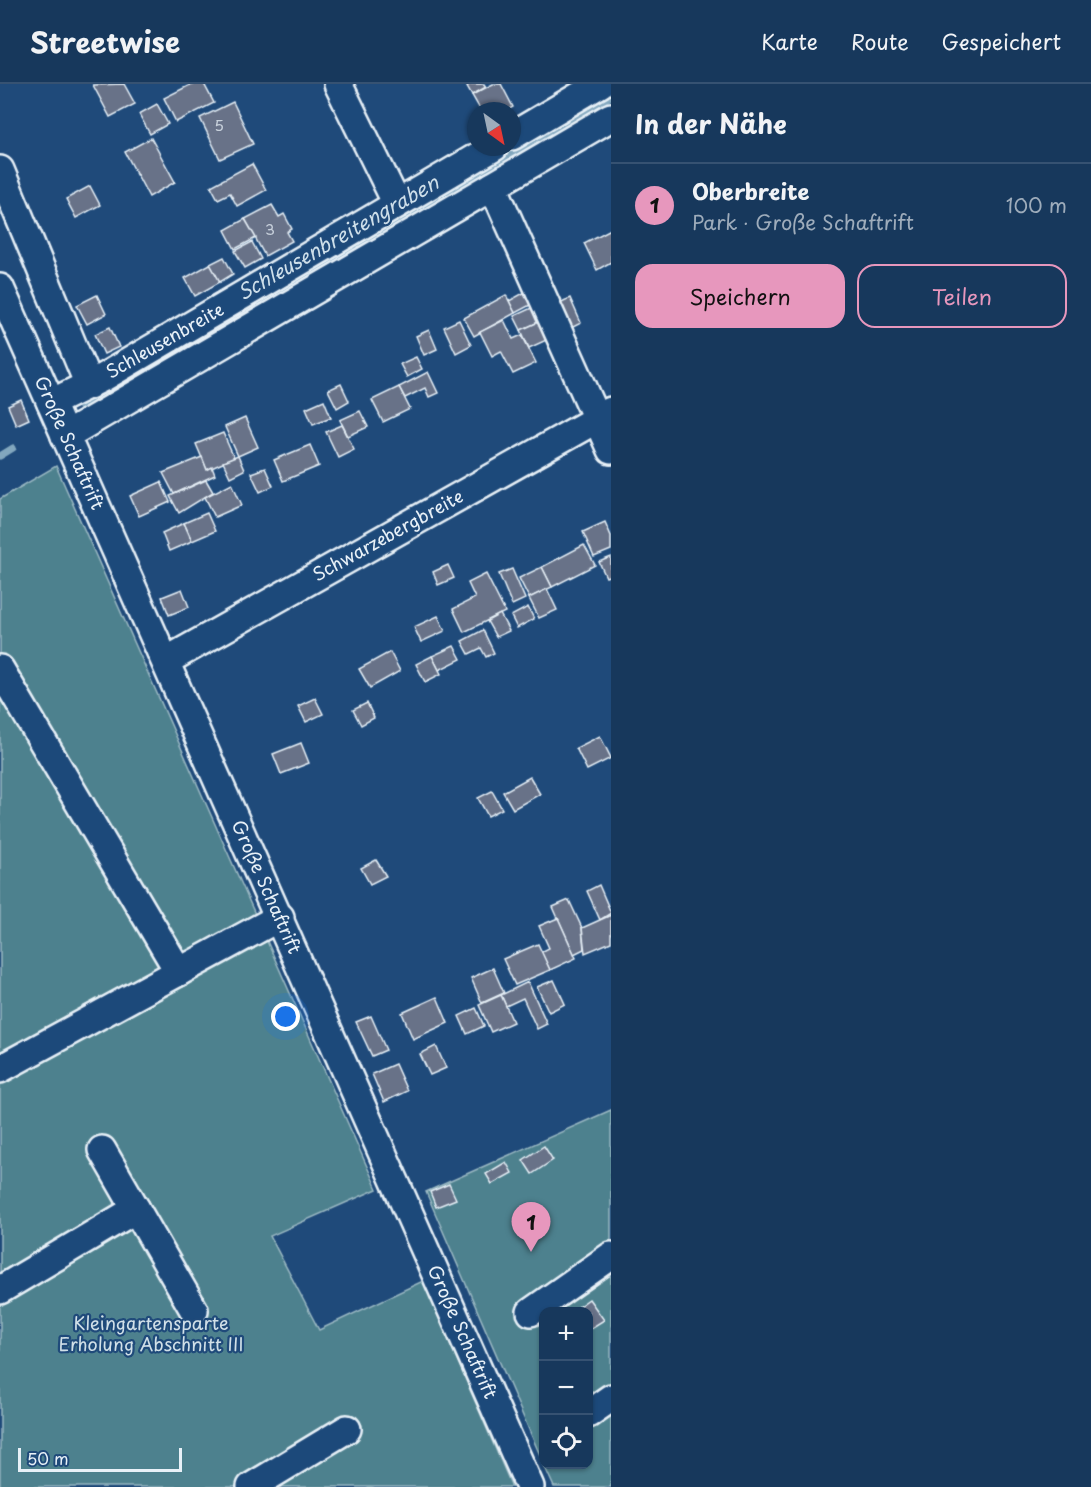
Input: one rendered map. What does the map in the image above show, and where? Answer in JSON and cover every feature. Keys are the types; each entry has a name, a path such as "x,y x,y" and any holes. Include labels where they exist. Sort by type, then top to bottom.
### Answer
{"street":[{"path":"338,84 404,200 427,225"},
{"path":"521,131 600,84"},
{"path":"65,436 611,117"},
{"name":"Schleusenbreite","path":"51,403 89,385 479,156"},
{"path":"0,170 89,385"},
{"path":"493,186 604,415 611,450"},
{"name":"Große Schaftrift","path":"0,288 530,1487"},
{"name":"Schwarzebergbreite","path":"166,661 604,415"},
{"path":"0,669 179,972"},
{"path":"0,1069 280,917"},
{"path":"102,1150 194,1310"},
{"path":"0,1290 136,1209"},
{"path":"531,1312 611,1256"},
{"path":"593,1411 611,1398"},
{"path":"251,1487 347,1429"}],"green space":[{"name":"Kleingartensparte Erholung Abschnitt III","path":"56,466 377,1189 270,1236 319,1330 423,1281 512,1487 0,1487 0,499"},
{"path":"611,1110 611,1487 554,1487 546,1469 593,1469 593,1307 539,1307 539,1453 426,1192"}],"building":[{"path":"124,84 135,104 110,117 93,85"},
{"path":"192,84 204,84 214,103 176,122 164,98"},
{"path":"484,84 486,87 472,95 467,86"},
{"path":"493,84 501,84 510,102 476,102 472,95"},
{"path":"233,102 253,144 220,159 200,118"},
{"path":"157,104 168,124 150,134 139,114"},
{"path":"151,138 175,182 149,197 125,152"},
{"path":"252,164 266,190 237,206 230,193 218,199 211,186"},
{"path":"90,186 100,205 76,218 66,199"},
{"path":"272,205 279,217 284,214 292,229 287,232 292,241 265,256 245,219"},
{"path":"245,219 256,238 235,249 225,230"},
{"path":"611,229 611,262 597,270 584,243"},
{"path":"252,242 261,259 245,268 235,251"},
{"path":"224,257 233,274 220,282 210,264"},
{"path":"210,264 220,282 195,296 185,278"},
{"path":"529,290 536,302 515,313 509,301"},
{"path":"97,295 106,314 87,324 77,305"},
{"path":"506,295 515,313 474,336 464,318"},
{"path":"570,298 581,323 569,329 557,304"},
{"path":"538,305 545,319 521,330 514,316"},
{"path":"545,319 553,337 529,348 521,330"},
{"path":"459,320 471,345 456,353 444,327"},
{"path":"504,320 513,339 522,335 536,363 513,374 501,351 492,356 480,332"},
{"path":"110,327 119,347 104,354 95,334"},
{"path":"429,330 437,349 424,355 416,336"},
{"path":"416,357 422,369 407,377 400,364"},
{"path":"428,372 438,393 429,397 425,388 405,398 399,387"},
{"path":"341,384 349,401 337,408 328,390"},
{"path":"399,387 410,409 383,422 372,400"},
{"path":"21,400 29,419 16,425 8,406"},
{"path":"324,400 331,417 313,424 306,408"},
{"path":"360,411 368,427 348,436 340,420"},
{"path":"245,418 258,447 238,456 225,427"},
{"path":"342,425 354,449 338,457 326,432"},
{"path":"223,433 234,458 207,470 196,444"},
{"path":"310,445 319,466 283,481 274,460"},
{"path":"238,456 244,470 230,477 223,462"},
{"path":"202,457 207,470 212,467 215,475 174,494 163,473"},
{"path":"265,468 273,486 260,492 251,473"},
{"path":"206,480 213,492 179,513 170,496"},
{"path":"161,482 170,502 139,516 130,496"},
{"path":"232,483 242,505 215,517 205,497"},
{"path":"207,513 215,531 192,541 184,523"},
{"path":"605,522 611,536 611,550 594,557 583,532"},
{"path":"184,523 192,541 169,551 162,533"},
{"path":"584,545 595,565 552,587 542,567"},
{"path":"611,557 611,575 606,577 599,562"},
{"path":"448,565 454,578 438,585 433,572"},
{"path":"542,567 552,587 529,598 519,578"},
{"path":"512,569 525,599 512,605 499,574"},
{"path":"486,574 505,612 464,632 453,609 475,598 468,583"},
{"path":"182,589 189,607 169,615 162,597"},
{"path":"547,589 557,610 539,618 529,598"},
{"path":"528,607 534,619 517,628 511,616"},
{"path":"500,614 509,631 496,637 487,621"},
{"path":"438,616 445,631 421,642 414,627"},
{"path":"483,630 494,653 486,657 481,648 469,654 462,641"},
{"path":"454,646 461,659 439,670 432,656"},
{"path":"390,652 400,671 370,688 359,669"},
{"path":"432,656 441,674 425,682 416,664"},
{"path":"315,698 323,714 306,722 298,706"},
{"path":"367,703 374,718 361,725 353,710"},
{"path":"600,736 611,758 587,770 576,748"},
{"path":"301,743 309,763 281,774 273,754"},
{"path":"530,777 540,794 513,809 503,792"},
{"path":"492,791 502,809 488,816 478,798"},
{"path":"376,860 386,876 370,884 361,868"},
{"path":"599,885 611,913 600,920 587,891"},
{"path":"569,900 582,928 584,949 574,954 553,907"},
{"path":"611,915 611,942 585,953 582,928"},
{"path":"558,918 576,958 550,970 541,952 549,948 539,926"},
{"path":"538,944 550,970 515,985 503,959"},
{"path":"493,968 504,993 482,1003 471,978"},
{"path":"554,980 565,1004 549,1012 537,987"},
{"path":"528,982 547,1024 537,1029 523,998 506,1006 501,995"},
{"path":"501,995 513,1022 491,1032 479,1005"},
{"path":"437,997 448,1023 413,1039 402,1013"},
{"path":"476,1008 484,1026 467,1034 459,1016"},
{"path":"371,1016 386,1050 372,1056 356,1022"},
{"path":"436,1046 446,1068 430,1075 420,1054"},
{"path":"395,1064 407,1091 384,1102 372,1074"},
{"path":"544,1146 553,1160 532,1174 523,1160"},
{"path":"506,1162 512,1173 492,1184 486,1174"},
{"path":"449,1184 456,1199 436,1207 430,1192"},
{"path":"589,1299 604,1320 593,1327 593,1307 578,1307"}],"waterway":[{"name":"Schleusenbreitengraben","path":"81,408 611,96"},
{"name":"Schleusenbreitengraben","path":"0,456 13,448"}],"place":[{"name":"Oberbreite","path":"531,1252"}]}
